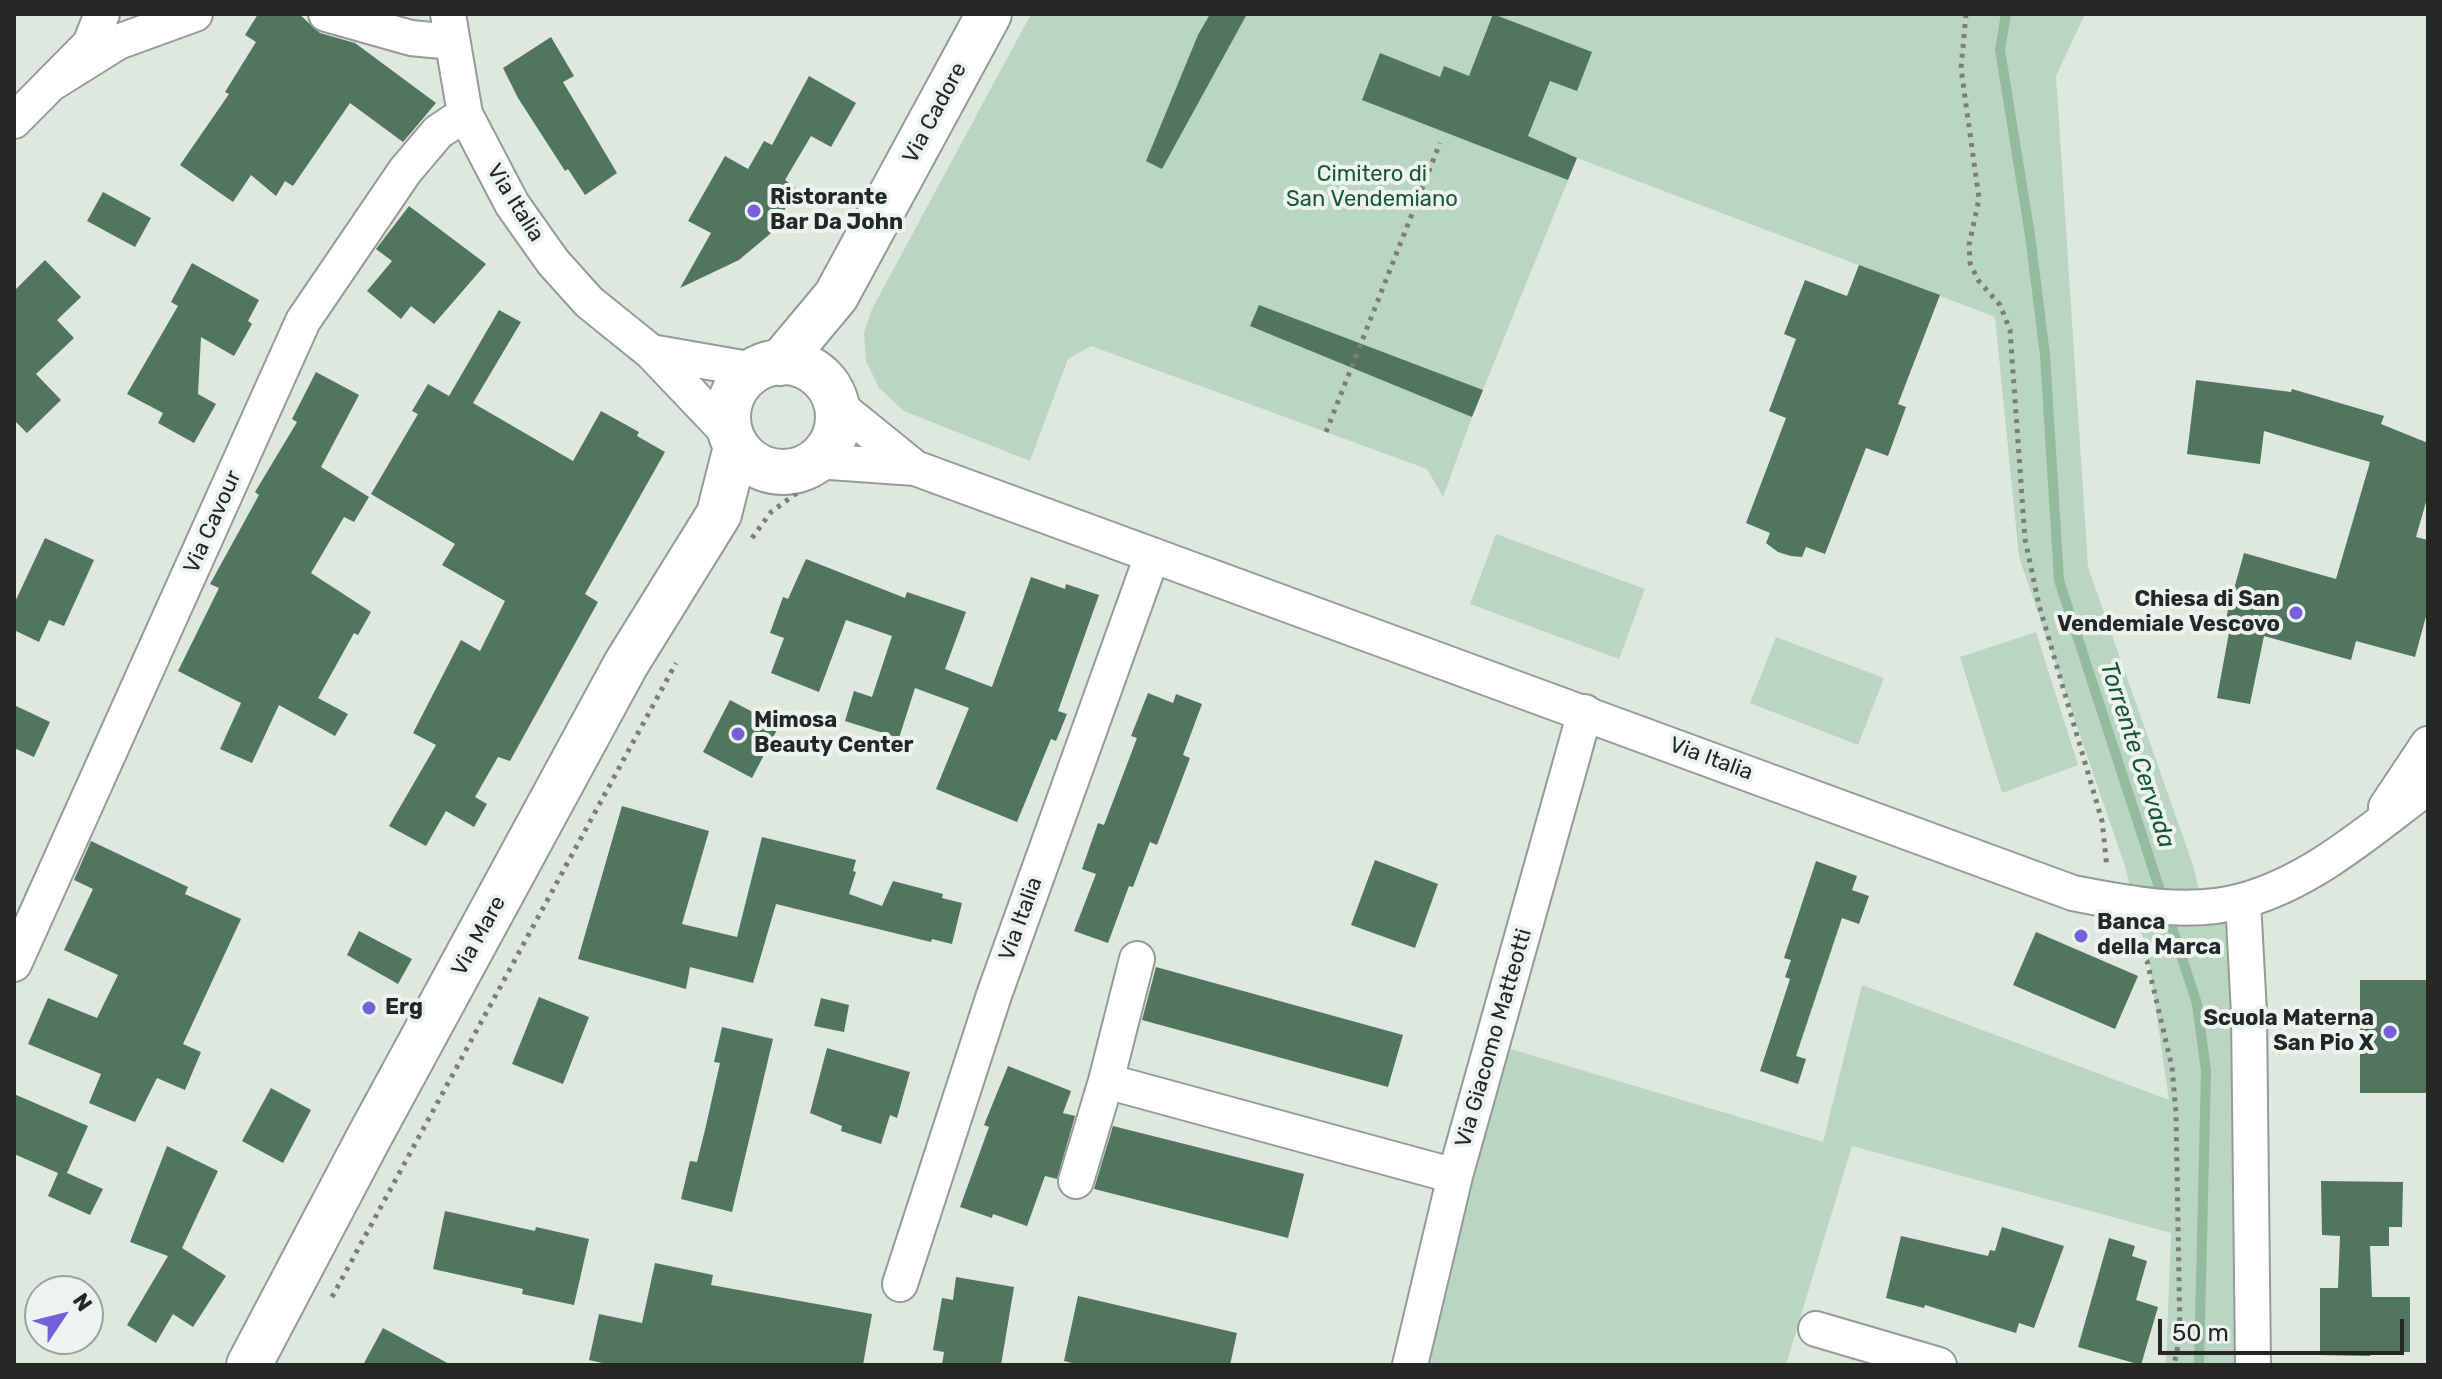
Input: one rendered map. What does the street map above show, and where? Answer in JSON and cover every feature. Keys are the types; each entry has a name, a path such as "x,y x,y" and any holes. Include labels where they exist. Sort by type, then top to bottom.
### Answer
{"main road":[{"name":"Via Cadore","path":"733,441 728,417 731,399 740,382 767,366 836,296 989,14"},
{"name":"Via Cadore","path":"802,473 827,450 838,420 830,393 836,296"},
{"path":"767,366 797,364 813,372 830,393"},
{"path":"733,441 748,459 762,468 802,473"},
{"name":"Via Mare","path":"249,1365 626,664 719,514 733,441"},
{"name":"Via Mare","path":"719,514 802,473"}],"street":[{"path":"110,28 136,30 152,14"},
{"path":"14,121 110,28 195,14"},
{"path":"326,14 411,38 450,28"},
{"name":"Via Italia","path":"450,28 465,114 512,204 553,262 589,302 651,352 733,441"},
{"name":"Via Cavour","path":"14,964 303,321 405,171 438,132 465,114"},
{"name":"Via Italia","path":"651,352 767,366"},
{"name":"Via Italia","path":"830,393 915,468 2073,893 2122,902 2202,907 2243,901 2312,871 2428,787"},
{"name":"Via Italia","path":"802,473 915,468"},
{"name":"Via Italia","path":"900,1284 994,995 1152,556"},
{"name":"Via Giacomo Matteotti","path":"1410,1365 1455,1176 1585,712"},
{"path":"2371,829 2428,744"},
{"path":"2243,901 2249,1013 2253,1365"},
{"path":"1076,1181 1106,1081 1137,959"},
{"path":"1106,1081 1455,1176"},
{"path":"1816,1329 1939,1365"}],"path":[{"path":"1966,14 1961,68 1979,199 1969,245 1970,263 1978,280 2000,305 2010,330 2025,539 2039,605 2102,821 2122,902 2121,931 2136,944 2147,961 2172,1067 2176,1113 2180,1336 2174,1365"},
{"path":"1326,432 1440,143"},
{"path":"745,550 771,512 792,494 802,473"},
{"path":"325,1310 679,656"}],"green space":[{"name":"Cimitero di San Vendemiano","path":"1031,14 2085,14 2056,76 2088,567 2194,868 2202,906 2243,901 2268,1365 2166,1365 2171,1233 1852,1146 1786,1365 1410,1365 1494,1044 1823,1142 1862,985 2169,1100 2149,962 2125,866 2019,557 1995,317 1577,158 1472,417 1443,497 1427,469 1091,346 1068,359 1030,461 904,411 879,388 866,361 864,332 872,309"},
{"path":"1496,534 1645,589 1619,659 1470,604"},
{"path":"2036,632 2078,765 2002,793 1960,657"},
{"path":"1776,637 1884,678 1858,745 1750,703"}],"building":[{"path":"258,14 299,14 320,33 355,43 436,103 403,142 350,103 293,186 285,181 276,196 251,175 233,202 180,165 229,94 225,92 256,42 245,35"},
{"path":"1210,14 1247,14 1162,169 1146,161 1198,35"},
{"path":"1493,14 1592,52 1577,91 1550,81 1528,136 1577,158 1568,180 1362,100 1380,53 1440,77 1444,66 1469,76"},
{"path":"551,37 574,76 563,82 617,173 585,195 568,169 565,171 518,98 503,68"},
{"path":"809,76 856,103 831,147 811,136 785,180 797,189 770,234 739,260 680,288 711,233 688,221 725,156 748,169 764,141 772,145"},
{"path":"103,192 151,218 135,247 87,221"},
{"path":"409,206 486,264 434,324 411,306 401,319 367,291 392,261 376,249"},
{"path":"45,260 81,297 57,320 74,338 36,374 61,400 27,433 14,420 14,291"},
{"path":"192,263 259,300 248,321 252,324 234,356 201,337 198,394 216,404 194,443 158,423 163,413 127,394 178,306 171,302"},
{"path":"1859,265 1940,295 1898,404 1906,407 1888,456 1866,448 1825,554 1806,547 1802,557 1791,556 1778,552 1766,543 1770,533 1746,523 1786,418 1769,411 1796,339 1784,334 1805,280 1847,296"},
{"path":"1259,305 1483,390 1472,417 1250,326"},
{"path":"499,310 521,322 473,403 573,461 601,411 639,432 637,436 665,452 585,594 598,602 510,761 498,757 475,797 487,804 474,827 446,811 426,846 389,826 436,745 413,733 461,640 480,651 505,601 442,565 455,544 371,494 418,414 412,411 428,384 449,396"},
{"path":"316,372 359,395 321,467 369,497 354,522 344,517 311,573 371,612 358,635 354,633 318,698 348,714 335,736 279,705 252,763 220,749 241,703 178,671 219,588 210,584 259,495 255,492 297,422 292,419"},
{"path":"2196,380 2291,392 2292,389 2384,416 2381,424 2428,443 2428,495 2416,537 2428,540 2428,609 2415,657 2356,641 2351,660 2264,636 2250,704 2217,698 2230,627 2224,625 2244,553 2336,579 2370,462 2264,431 2260,464 2187,454"},
{"path":"45,538 94,560 64,626 49,620 39,642 14,630 14,604"},
{"path":"806,559 905,598 907,592 966,612 945,669 992,687 1031,577 1065,589 1066,584 1099,595 1058,711 1067,714 1056,741 1051,739 1017,822 936,789 969,708 915,688 899,738 845,721 854,691 872,697 892,636 846,620 819,692 771,673 784,638 770,633 783,597 788,599"},
{"path":"1148,693 1173,703 1176,694 1202,704 1183,755 1190,758 1157,845 1150,842 1133,887 1129,886 1108,943 1074,931 1096,874 1082,869 1098,823 1104,825 1137,738 1131,736"},
{"path":"730,700 779,726 752,778 703,752"},
{"path":"14,705 50,722 34,757 14,748"},
{"path":"622,806 709,831 682,924 737,937 762,837 856,860 853,871 856,872 849,894 882,906 893,881 943,894 942,898 962,903 952,944 932,939 931,942 776,904 753,983 690,967 686,989 578,959"},
{"path":"91,841 188,887 185,894 241,919 183,1044 201,1052 185,1090 157,1078 135,1122 89,1103 101,1074 28,1044 48,998 97,1018 118,975 64,950 93,889 74,880"},
{"path":"1375,860 1438,884 1415,948 1351,925"},
{"path":"1816,861 1857,876 1852,890 1869,896 1859,924 1842,918 1796,1056 1806,1059 1798,1084 1760,1071 1790,979 1785,977 1791,960 1784,958"},
{"path":"359,931 412,959 398,984 347,955"},
{"path":"2036,932 2138,976 2115,1029 2013,985"},
{"path":"1156,967 1403,1035 1388,1087 1142,1020"},
{"name":"Scuola Materna San Pio X","path":"2360,980 2428,980 2428,1093 2360,1093"},
{"path":"539,997 589,1017 563,1084 512,1064"},
{"path":"821,998 849,1005 844,1032 814,1026"},
{"path":"722,1027 773,1039 732,1212 681,1199 690,1161 697,1162 705,1130 720,1063 714,1062"},
{"path":"827,1048 910,1072 897,1118 890,1115 881,1144 841,1131 842,1126 810,1113"},
{"path":"1008,1066 1071,1091 1063,1113 1075,1116 1057,1179 1045,1176 1027,1226 960,1207 989,1127 984,1125"},
{"path":"271,1088 311,1110 283,1163 242,1141"},
{"path":"14,1094 88,1126 67,1173 103,1189 90,1215 48,1196 58,1173 14,1154"},
{"path":"1113,1126 1304,1174 1288,1238 1094,1189"},
{"path":"167,1146 218,1171 182,1248 226,1276 193,1327 173,1314 156,1343 127,1325 168,1256 130,1242"},
{"path":"2321,1181 2403,1182 2402,1227 2389,1227 2389,1246 2370,1246 2372,1297 2410,1297 2410,1352 2371,1352 2370,1356 2320,1355 2320,1288 2338,1288 2340,1236 2322,1235"},
{"path":"445,1211 535,1231 536,1227 589,1239 574,1305 522,1294 523,1289 433,1269"},
{"path":"2002,1227 2064,1246 2034,1328 2019,1323 2016,1333 1925,1305 1924,1308 1886,1298 1901,1236 1988,1256 1990,1250 1995,1251"},
{"path":"2109,1238 2135,1246 2132,1256 2147,1261 2136,1300 2158,1307 2141,1365 2078,1347"},
{"path":"655,1263 713,1275 711,1285 872,1314 863,1365 611,1365 589,1360 599,1314 642,1323"},
{"path":"956,1277 1014,1287 1001,1365 942,1365 944,1352 933,1350 942,1298 953,1300"},
{"path":"1078,1296 1237,1333 1230,1365 1080,1365 1064,1361"},
{"path":"383,1328 451,1365 363,1365"}],"waterway":[{"name":"Torrente Cervada","path":"2006,14 2000,50 2030,235 2045,355 2059,580 2197,1004 2206,1071 2199,1365"}],"place":[{"name":"Ristorante Bar Da John","path":"754,211"},
{"name":"Chiesa di San Vendemiale Vescovo","path":"2296,613"},
{"name":"Mimosa Beauty Center","path":"738,734"},
{"name":"Banca della Marca","path":"2081,936"},
{"name":"Erg","path":"369,1008"},
{"name":"Scuola Materna San Pio X","path":"2390,1032"}]}
